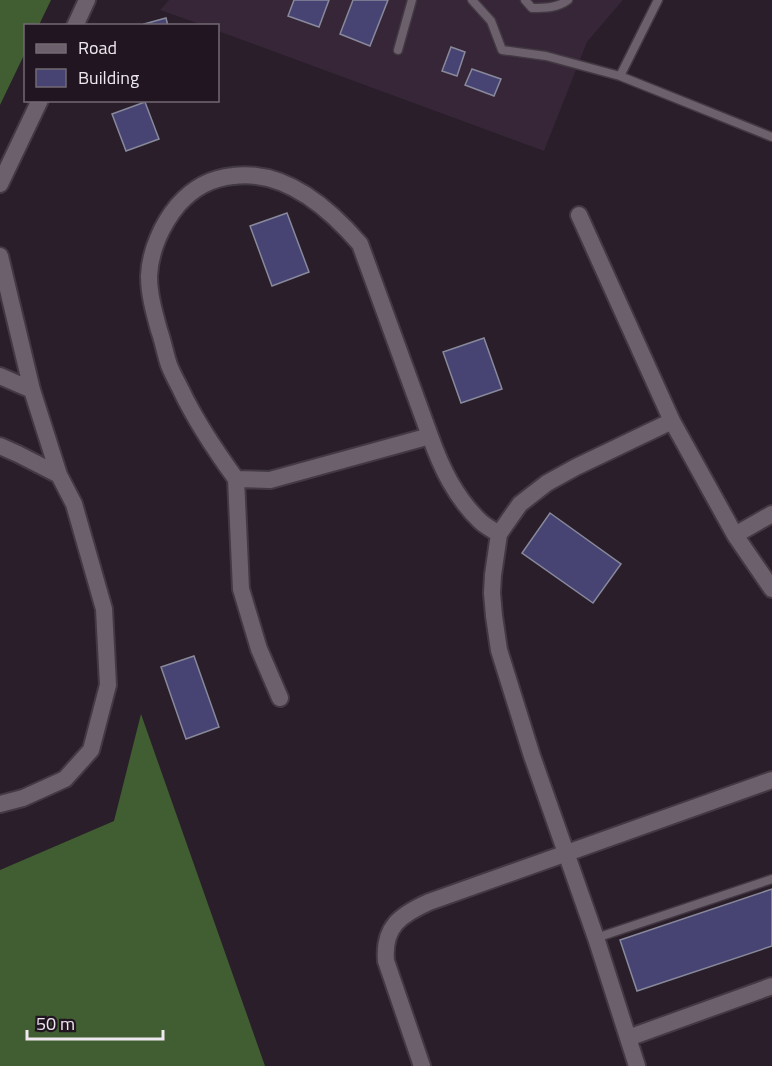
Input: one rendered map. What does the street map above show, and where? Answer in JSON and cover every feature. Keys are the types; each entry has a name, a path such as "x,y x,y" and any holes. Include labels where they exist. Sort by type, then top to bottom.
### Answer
{"street":[{"path":"76,24 87,0"},
{"path":"0,184 39,102"},
{"path":"280,698 259,649 241,589 236,479 191,412 170,366 151,300 149,275 160,235 169,216 195,188 218,177 243,174 264,176 286,183 312,199 337,219 360,244 446,475 463,502 481,522 499,534"},
{"path":"579,215 672,421 735,535 772,589"},
{"path":"0,256 32,390 59,475 74,504 104,609 108,685 91,750 65,778 23,798 0,804"},
{"path":"0,376 32,390"},
{"path":"637,1066 596,938 532,756 499,650 492,593 499,534 520,504 547,483 576,467 672,421"},
{"path":"236,479 270,480 430,435"},
{"path":"0,446 59,475"},
{"path":"735,535 772,514"},
{"path":"422,1066 386,961 387,935 395,922 409,911 429,902 772,780"},
{"path":"628,1038 772,986"}],"lane":[{"path":"398,50 412,0"},
{"path":"472,0 490,21 502,50 546,56 620,76 772,137"},
{"path":"525,0 532,8 547,8 568,0"},
{"path":"620,76 658,0"},
{"path":"596,938 772,879"}],"shaded area":[{"path":"169,0 623,0 587,42 544,151 219,31 219,24 199,24 160,10"}],"green space":[{"path":"0,0 51,0 39,24 24,24 24,55 0,105"},
{"path":"141,714 265,1066 0,1066 0,870 114,821"}],"building":[{"path":"294,0 329,0 319,27 288,16"},
{"path":"353,0 388,0 370,46 340,34"},
{"path":"166,18 168,24 144,24"},
{"path":"451,47 465,52 457,76 442,71"},
{"path":"472,69 501,79 494,96 465,85"},
{"path":"145,102 159,139 126,151 112,114"},
{"path":"287,213 309,272 272,286 250,226"},
{"path":"484,338 502,389 461,403 443,352"},
{"path":"550,513 621,564 593,603 522,553"},
{"path":"194,656 219,727 186,739 161,667"},
{"path":"772,889 772,946 637,991 620,940"}]}
